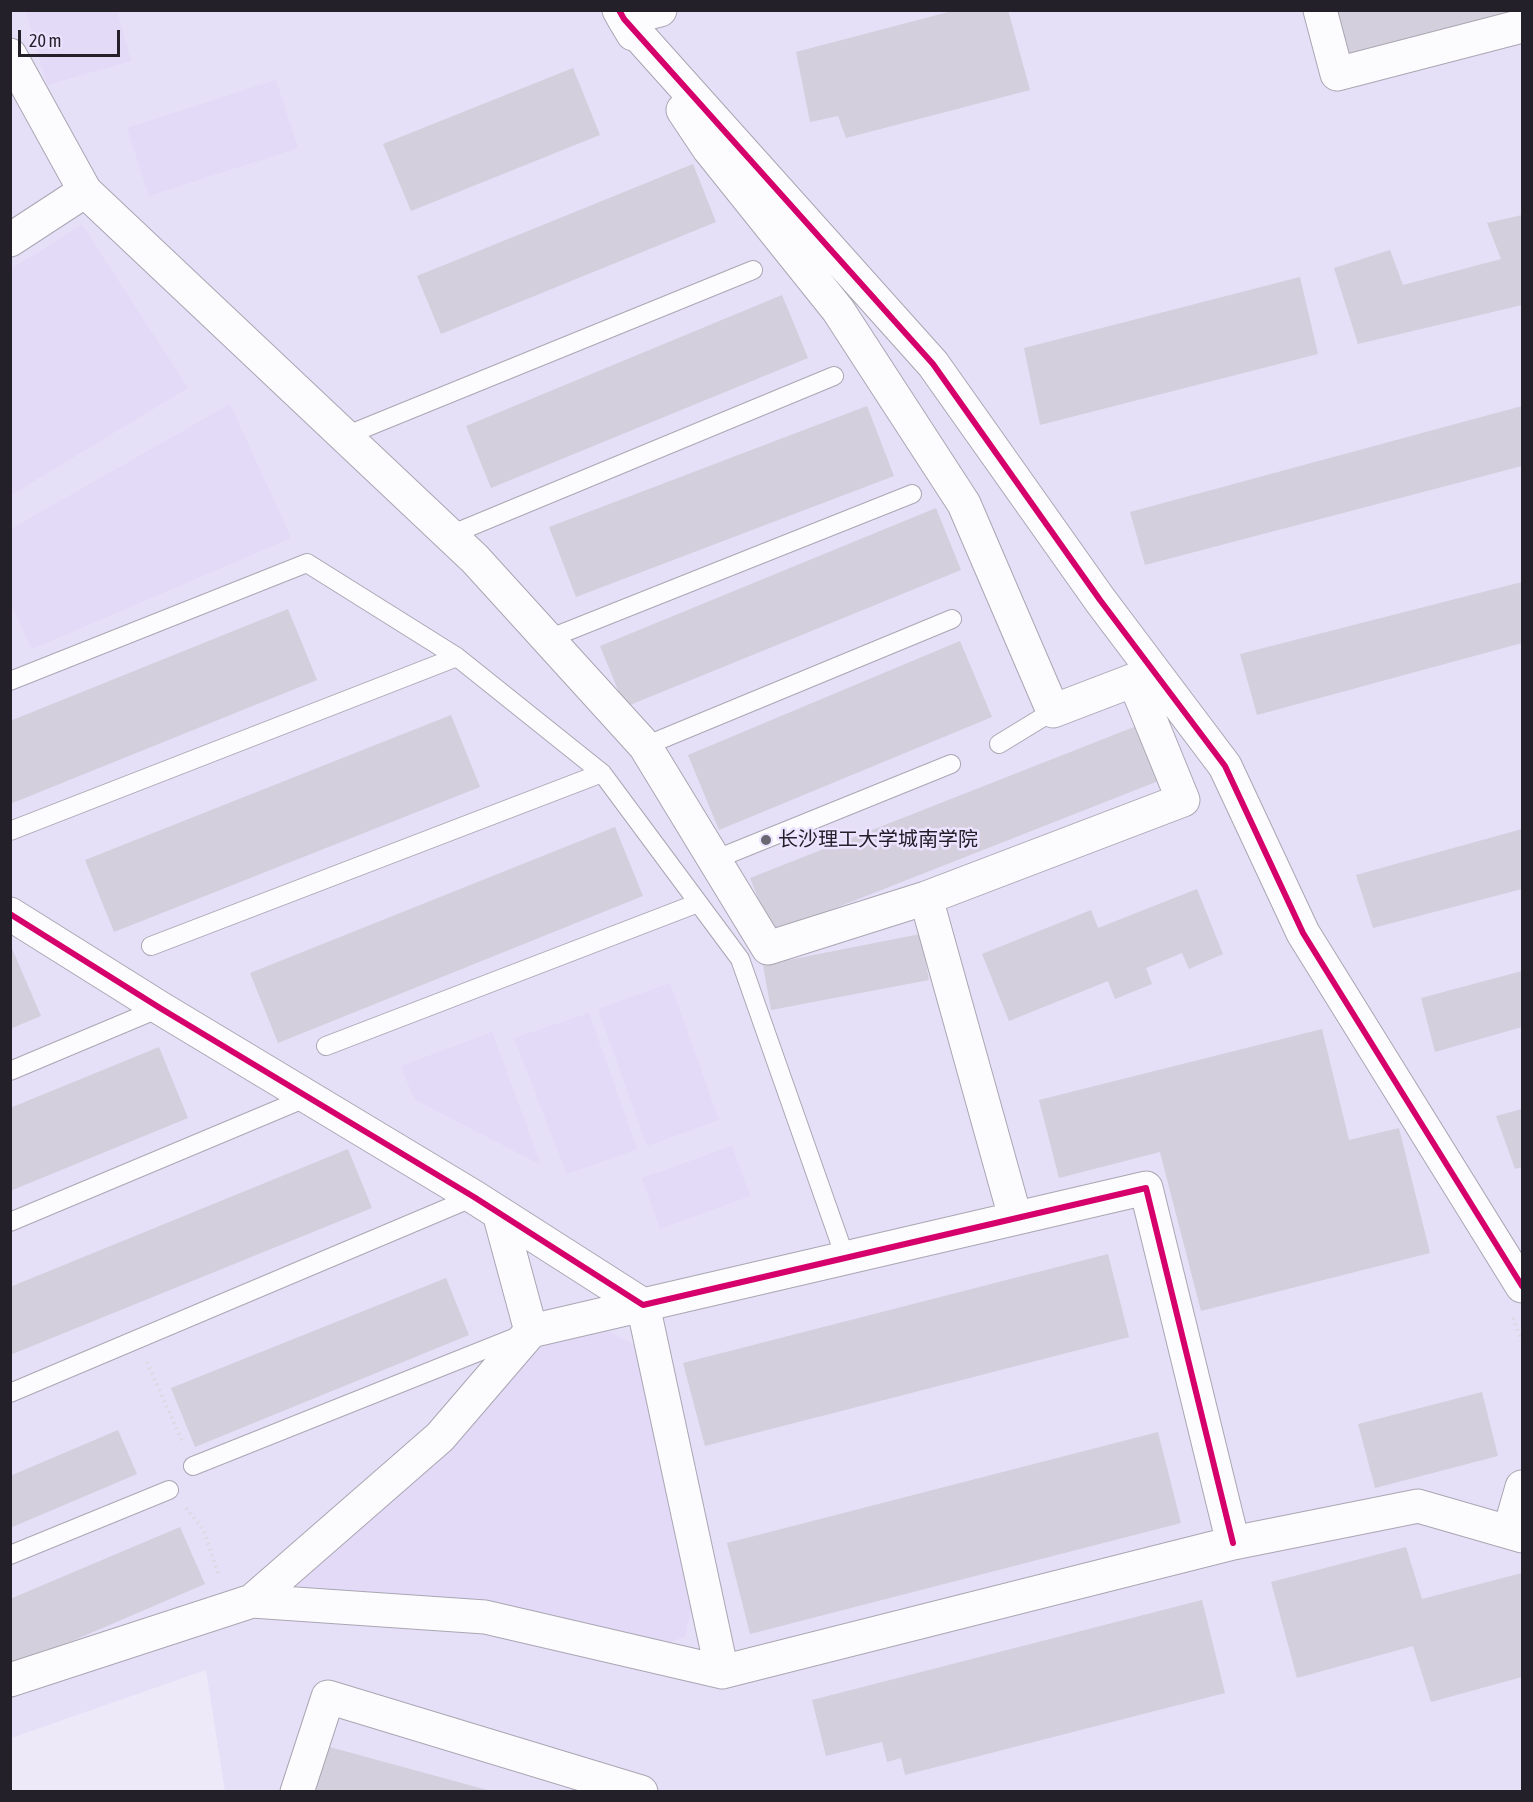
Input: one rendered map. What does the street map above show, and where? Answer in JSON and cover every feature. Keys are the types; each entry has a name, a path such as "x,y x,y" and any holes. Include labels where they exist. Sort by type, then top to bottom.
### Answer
{"street":[{"path":"621,15 660,10"},
{"path":"1320,10 1337,74 1522,26"},
{"path":"10,55 85,191 475,559 645,746 768,948 926,898 1183,800 1134,680 1053,711 964,504 838,310 709,149 621,15"},
{"path":"621,15 933,364 1100,600 1225,766 1303,933 1522,1286"},
{"path":"10,240 85,191"},
{"path":"926,898 1015,1217"},
{"path":"10,914 160,1008 487,1205 643,1305 722,1672"},
{"path":"252,1601 440,1437 531,1331 1146,1188 1233,1543"},
{"path":"487,1205 531,1331"},
{"path":"10,1680 252,1601 485,1617 722,1672 1233,1543 1418,1506 1516,1534 1522,1487"},
{"path":"297,1791 328,1697 641,1791"}],"lane":[{"path":"345,436 753,270"},
{"path":"450,535 834,376"},
{"path":"548,639 912,494"},
{"path":"10,681 307,563 458,657 602,773 740,959 845,1257"},
{"path":"645,746 952,619"},
{"path":"10,831 458,657"},
{"path":"999,744 1053,711"},
{"path":"714,860 951,764"},
{"path":"151,946 602,773"},
{"path":"326,1046 698,903"},
{"path":"10,1071 160,1008"},
{"path":"10,1222 308,1097"},
{"path":"10,1393 137,1340 487,1205"},
{"path":"193,1466 531,1331"},
{"path":"10,1556 170,1490"}],"path":[{"path":"137,1340 193,1466"},
{"path":"170,1490 203,1529 221,1582"}],"shaded area":[{"name":"长沙理工大学城南学院","path":"10,11 1522,11 1522,1791 225,1791 206,1670 11,1738"},
{"path":"26,11 117,11 131,61 47,85"},
{"path":"276,80 298,148 149,196 127,128"},
{"path":"82,225 188,388 11,495 11,269"},
{"path":"230,404 291,538 32,649 11,604 11,529"},
{"path":"670,983 719,1120 647,1146 598,1009"},
{"path":"589,1013 637,1149 567,1174 514,1038"},
{"path":"492,1032 541,1165 414,1099 401,1066"},
{"path":"732,1146 750,1196 660,1229 642,1178"},
{"path":"602,1328 634,1345 693,1601 685,1636 662,1646 294,1590 297,1572 540,1347"}],"building":[{"path":"956,10 1008,10 1030,90 846,138 838,116 810,122 796,52"},
{"path":"1333,10 1522,10 1347,66"},
{"path":"573,68 600,135 411,211 383,144"},
{"path":"693,164 716,222 441,334 417,276"},
{"path":"1522,215 1522,305 1358,344 1334,268 1390,250 1403,285 1501,259 1487,223"},
{"path":"1300,277 1318,354 1040,425 1024,348"},
{"path":"782,295 808,358 491,488 466,426"},
{"path":"867,406 894,476 576,597 549,527"},
{"path":"1522,406 1522,466 1145,565 1130,512"},
{"path":"936,508 961,570 625,707 600,646"},
{"path":"1522,582 1522,643 1257,715 1240,654"},
{"path":"288,609 317,680 10,804 10,721"},
{"path":"960,641 992,717 719,830 688,755"},
{"path":"451,715 480,787 114,932 85,860"},
{"path":"1139,725 1161,780 772,933 750,878"},
{"path":"615,827 643,896 278,1043 250,973"},
{"path":"1522,829 1522,889 1373,928 1356,875"},
{"path":"1197,889 1223,954 1189,969 1182,953 1146,968 1152,984 1115,999 1108,981 1009,1021 982,954 1091,910 1098,928"},
{"path":"920,934 929,980 771,1010 763,965"},
{"path":"10,944 41,1016 10,1029"},
{"path":"1522,971 1522,1027 1435,1052 1421,998"},
{"path":"1322,1029 1349,1140 1399,1128 1430,1253 1201,1311 1160,1152 1059,1178 1039,1100"},
{"path":"159,1047 188,1118 10,1191 10,1108"},
{"path":"1522,1109 1522,1167 1515,1169 1496,1116"},
{"path":"348,1149 372,1208 10,1355 10,1287"},
{"path":"1108,1254 1129,1337 705,1446 683,1363"},
{"path":"446,1278 469,1335 195,1447 171,1388"},
{"path":"1482,1392 1498,1456 1375,1488 1358,1424"},
{"path":"118,1430 137,1474 10,1528 10,1476"},
{"path":"1158,1432 1181,1523 750,1634 727,1543"},
{"path":"180,1527 205,1584 14,1666 10,1657 10,1599"},
{"path":"1406,1547 1422,1599 1522,1573 1522,1677 1431,1702 1413,1646 1297,1678 1271,1582"},
{"path":"1202,1600 1225,1693 905,1775 901,1758 887,1762 882,1742 826,1756 812,1700"},
{"path":"326,1746 491,1791 491,1792 309,1792"}],"cycle path":[{"path":"619,10 624,19 933,364 1100,600 1225,766 1303,933 1522,1286"},
{"path":"10,914 160,1008 474,1197 643,1305 1146,1188 1233,1543"}],"place":[{"name":"长沙理工大学城南学院","path":"766,840"}]}
